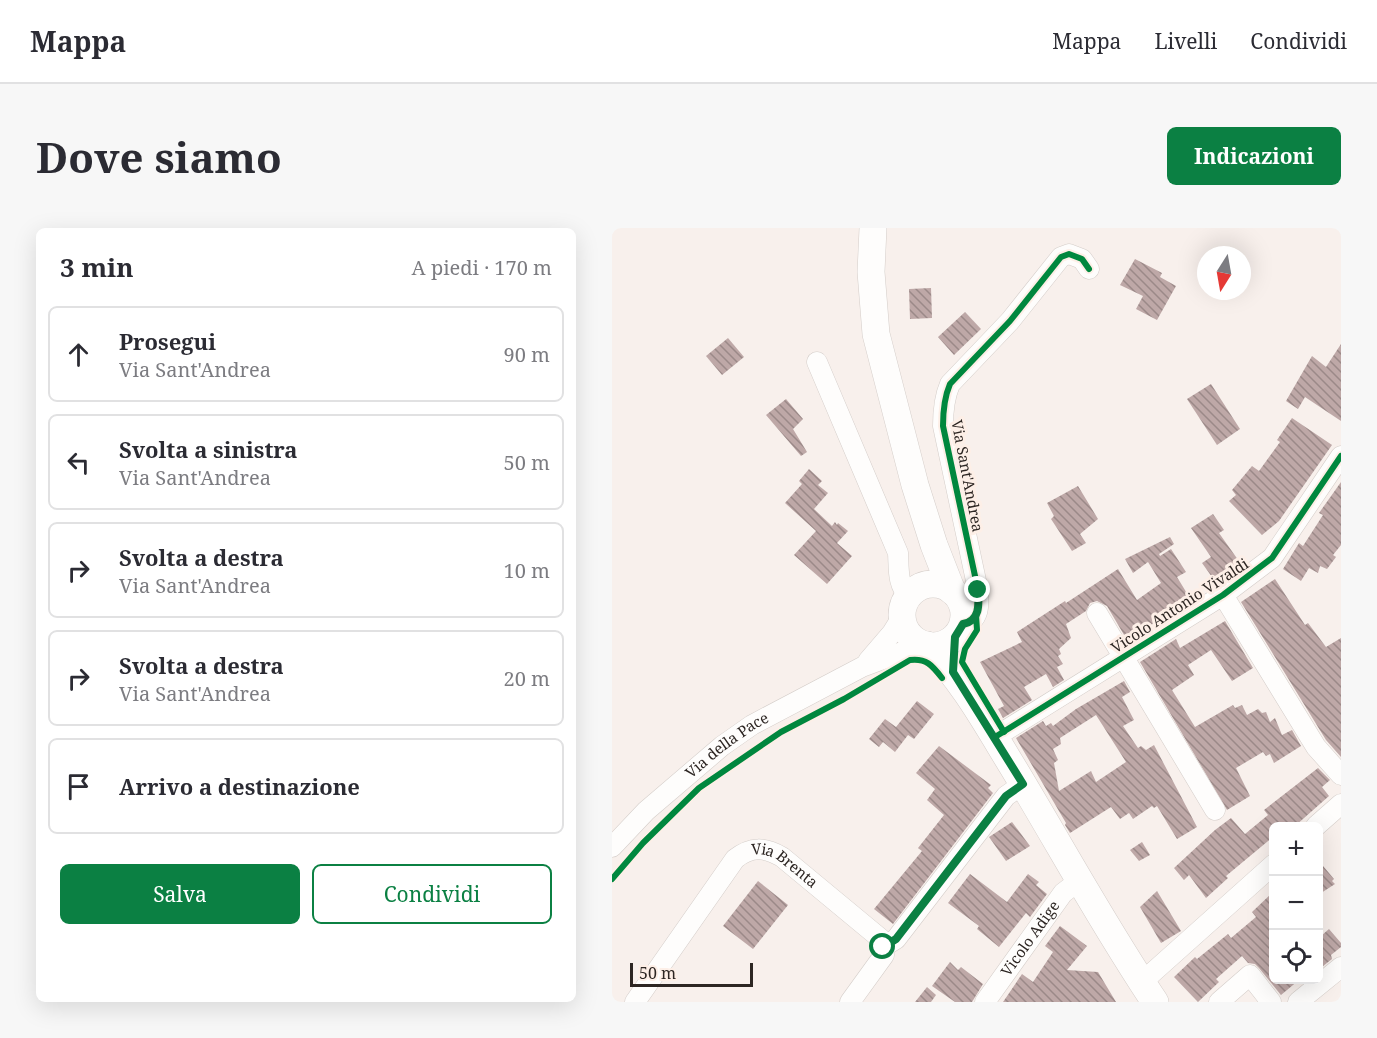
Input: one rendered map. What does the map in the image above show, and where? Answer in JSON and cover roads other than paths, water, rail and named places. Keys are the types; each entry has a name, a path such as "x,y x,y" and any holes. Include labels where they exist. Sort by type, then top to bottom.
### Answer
{"street":[{"path":"873,228 871,272 876,334 915,485 934,545 952,591 963,609 953,672"},
{"name":"Via Sant'Andrea","path":"959,630 969,623 979,609 978,590 943,426 946,394 950,384 1010,321 1061,257 1069,254 1082,259 1089,268"},
{"path":"817,362 898,553 899,581 903,591 911,600"},
{"name":"Vicolo Antonio Vivaldi","path":"995,737 1223,595 1272,558 1341,456"},
{"path":"934,545 929,572 911,600 905,629 953,672 995,737 1149,996 1269,869"},
{"path":"911,600 940,585 952,591"},
{"name":"Vicolo Antonio Vivaldi","path":"1223,595 1316,747 1341,776"},
{"name":"Via della Pace","path":"862,667 892,633 911,600"},
{"name":"Vicolo Antonio Vivaldi","path":"1097,613 1215,810"},
{"path":"925,645 943,644 959,630"},
{"name":"Via della Pace","path":"612,847 645,811 752,725 862,667 907,648 925,645"},
{"path":"850,1002 884,955 883,947 896,939 1006,796 1023,784"},
{"path":"1321,822 1341,804"},
{"name":"Via Brenta","path":"635,1002 735,859 742,853 754,849 770,850 782,857 881,939 883,947"},
{"name":"Vicolo Adige","path":"985,1002 1063,893 1080,880"},
{"path":"1298,1002 1341,967"},
{"path":"1219,1002 1250,975 1271,1002"}]}
